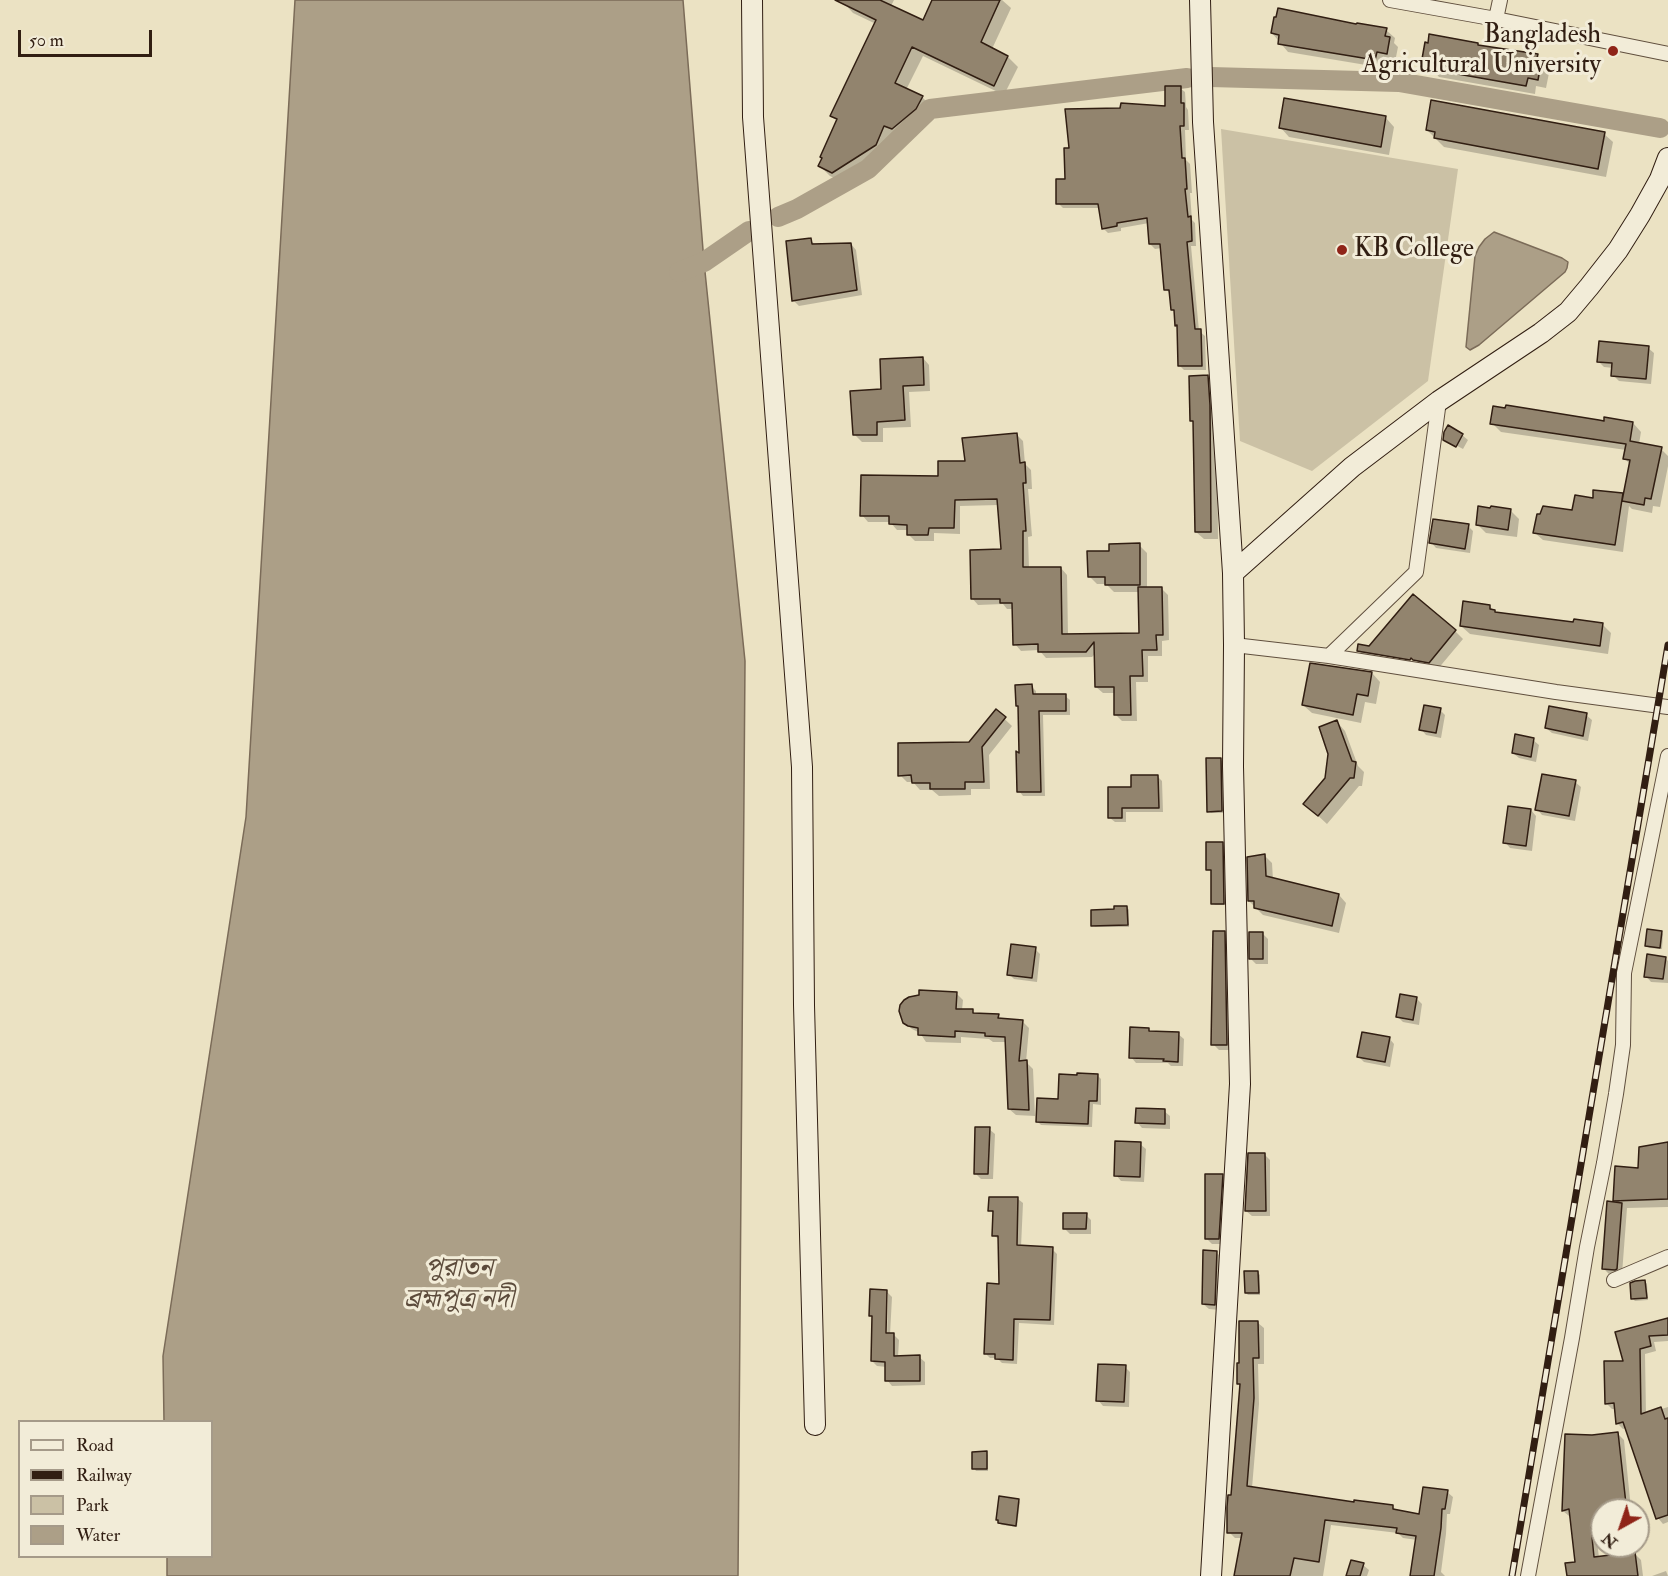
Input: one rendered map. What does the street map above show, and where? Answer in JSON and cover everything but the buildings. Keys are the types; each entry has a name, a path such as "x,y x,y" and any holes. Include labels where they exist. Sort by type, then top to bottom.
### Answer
{"street":[{"path":"752,0 753,117 802,767 804,1005 815,1425"},
{"path":"1200,0 1203,122 1233,573 1233,766 1240,1083 1211,1576"},
{"path":"1389,0 1668,54"},
{"path":"1496,19 1500,0"},
{"path":"1233,573 1352,467 1439,401 1541,333 1568,312 1618,250 1660,179 1668,158"},
{"path":"1329,656 1416,572 1439,401"},
{"path":"1234,645 1329,656 1556,692 1668,707"},
{"path":"1528,1576 1587,1247 1605,1163 1623,1045 1624,973 1668,756"},
{"path":"1614,1280 1668,1257"}],"green space":[{"path":"1221,129 1458,169 1428,381 1312,471 1240,441"}],"water":[{"name":"পুরাতন ব্রহ্মপুত্র নদী","path":"295,0 683,0 704,262 745,661 738,1576 167,1576 167,1558 213,1558 213,1420 164,1420 163,1356 246,817"},
{"path":"1494,232 1562,258 1568,262 1567,268 1479,345 1470,350 1466,347 1475,256 1485,239"}],"waterway":[{"path":"1210,77 1399,82 1660,128"},
{"path":"778,217 797,209 868,169 930,109 1187,78"},
{"path":"679,272 704,262 749,231"}],"railway":[{"path":"1512,1576 1668,645"}],"place":[{"name":"Bangladesh Agricultural University","path":"1613,51"},
{"name":"KB College","path":"1342,250"}]}
